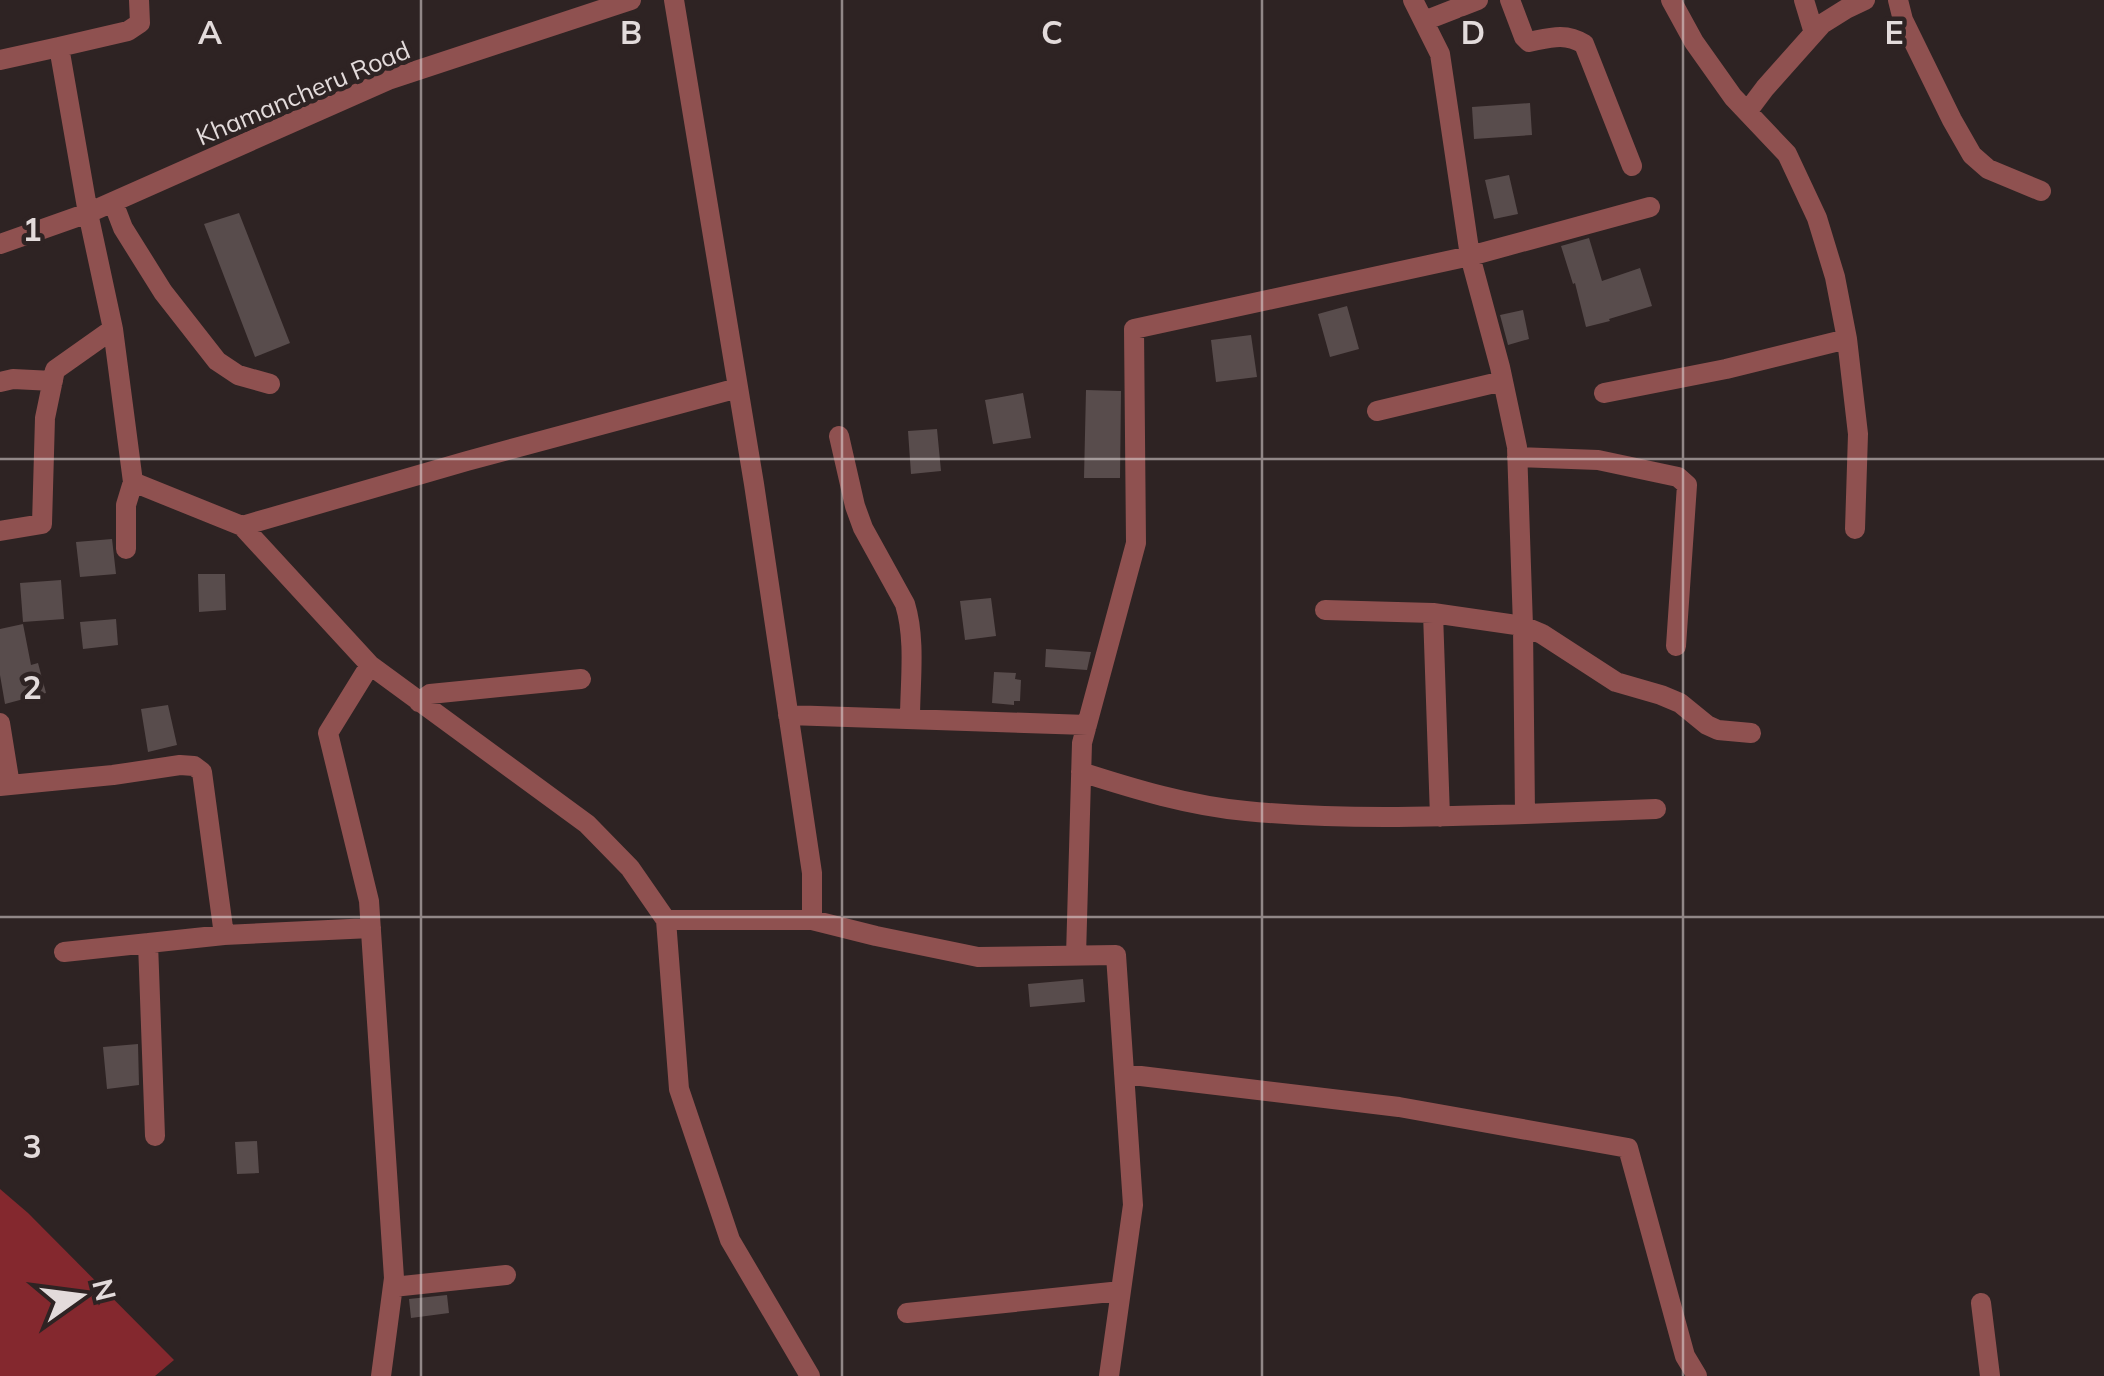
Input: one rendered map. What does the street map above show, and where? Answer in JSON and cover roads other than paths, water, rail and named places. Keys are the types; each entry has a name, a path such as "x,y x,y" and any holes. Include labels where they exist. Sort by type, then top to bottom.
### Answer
{"street":[{"path":"0,60 128,31 140,23 139,0"},
{"name":"Khamancheru Road","path":"0,244 88,213 388,80 603,4 631,0"},
{"path":"674,0 812,874 812,920"},
{"path":"1414,0 1440,54 1470,256 1503,381 1517,457 1525,814"},
{"path":"1424,21 1478,0"},
{"path":"1510,0 1529,42 1562,36 1584,44 1632,166"},
{"path":"1671,0 1694,42 1746,112 1788,154 1817,218 1848,339 1858,434 1855,528"},
{"path":"1804,0 1814,33"},
{"path":"1746,112 1822,24 1864,0"},
{"path":"1898,0 1903,20 1972,155 1988,169 2041,191"},
{"path":"59,47 88,213 114,329 133,482 126,504 126,549"},
{"path":"113,202 123,228 164,292 217,360 238,375 270,384"},
{"path":"1076,956 1082,743 1136,543 1134,329 1470,256 1650,207"},
{"path":"0,531 42,524 45,418 55,370 114,329"},
{"path":"1604,393 1848,339"},
{"path":"0,382 53,381"},
{"path":"1377,410 1503,381"},
{"path":"242,526 738,388"},
{"path":"839,436 859,517 908,615 910,719"},
{"path":"1517,457 1598,460 1678,477 1687,484 1676,646"},
{"path":"133,482 242,526 370,665 587,824 630,868 666,920 679,1089 730,1240 810,1376"},
{"path":"1325,610 1432,613 1522,626 1542,634 1616,682 1680,703 1718,730 1751,733"},
{"path":"1432,613 1440,816"},
{"path":"370,665 328,733 369,901 393,1287 381,1376"},
{"path":"419,702 430,694 582,679"},
{"path":"788,715 1087,725"},
{"path":"0,723 5,785 180,766 194,766 202,772 224,935"},
{"path":"1081,772 1197,804 1243,811 1440,816 1656,809"},
{"path":"666,920 812,920 978,956 1116,955 1133,1205 1110,1376"},
{"path":"64,952 224,935 371,928"},
{"path":"148,943 155,1136"},
{"path":"1124,1074 1399,1108 1628,1148 1685,1356 1696,1376"},
{"path":"393,1287 506,1275"},
{"path":"906,1312 1121,1291"},
{"path":"1981,1303 1990,1376"}]}
